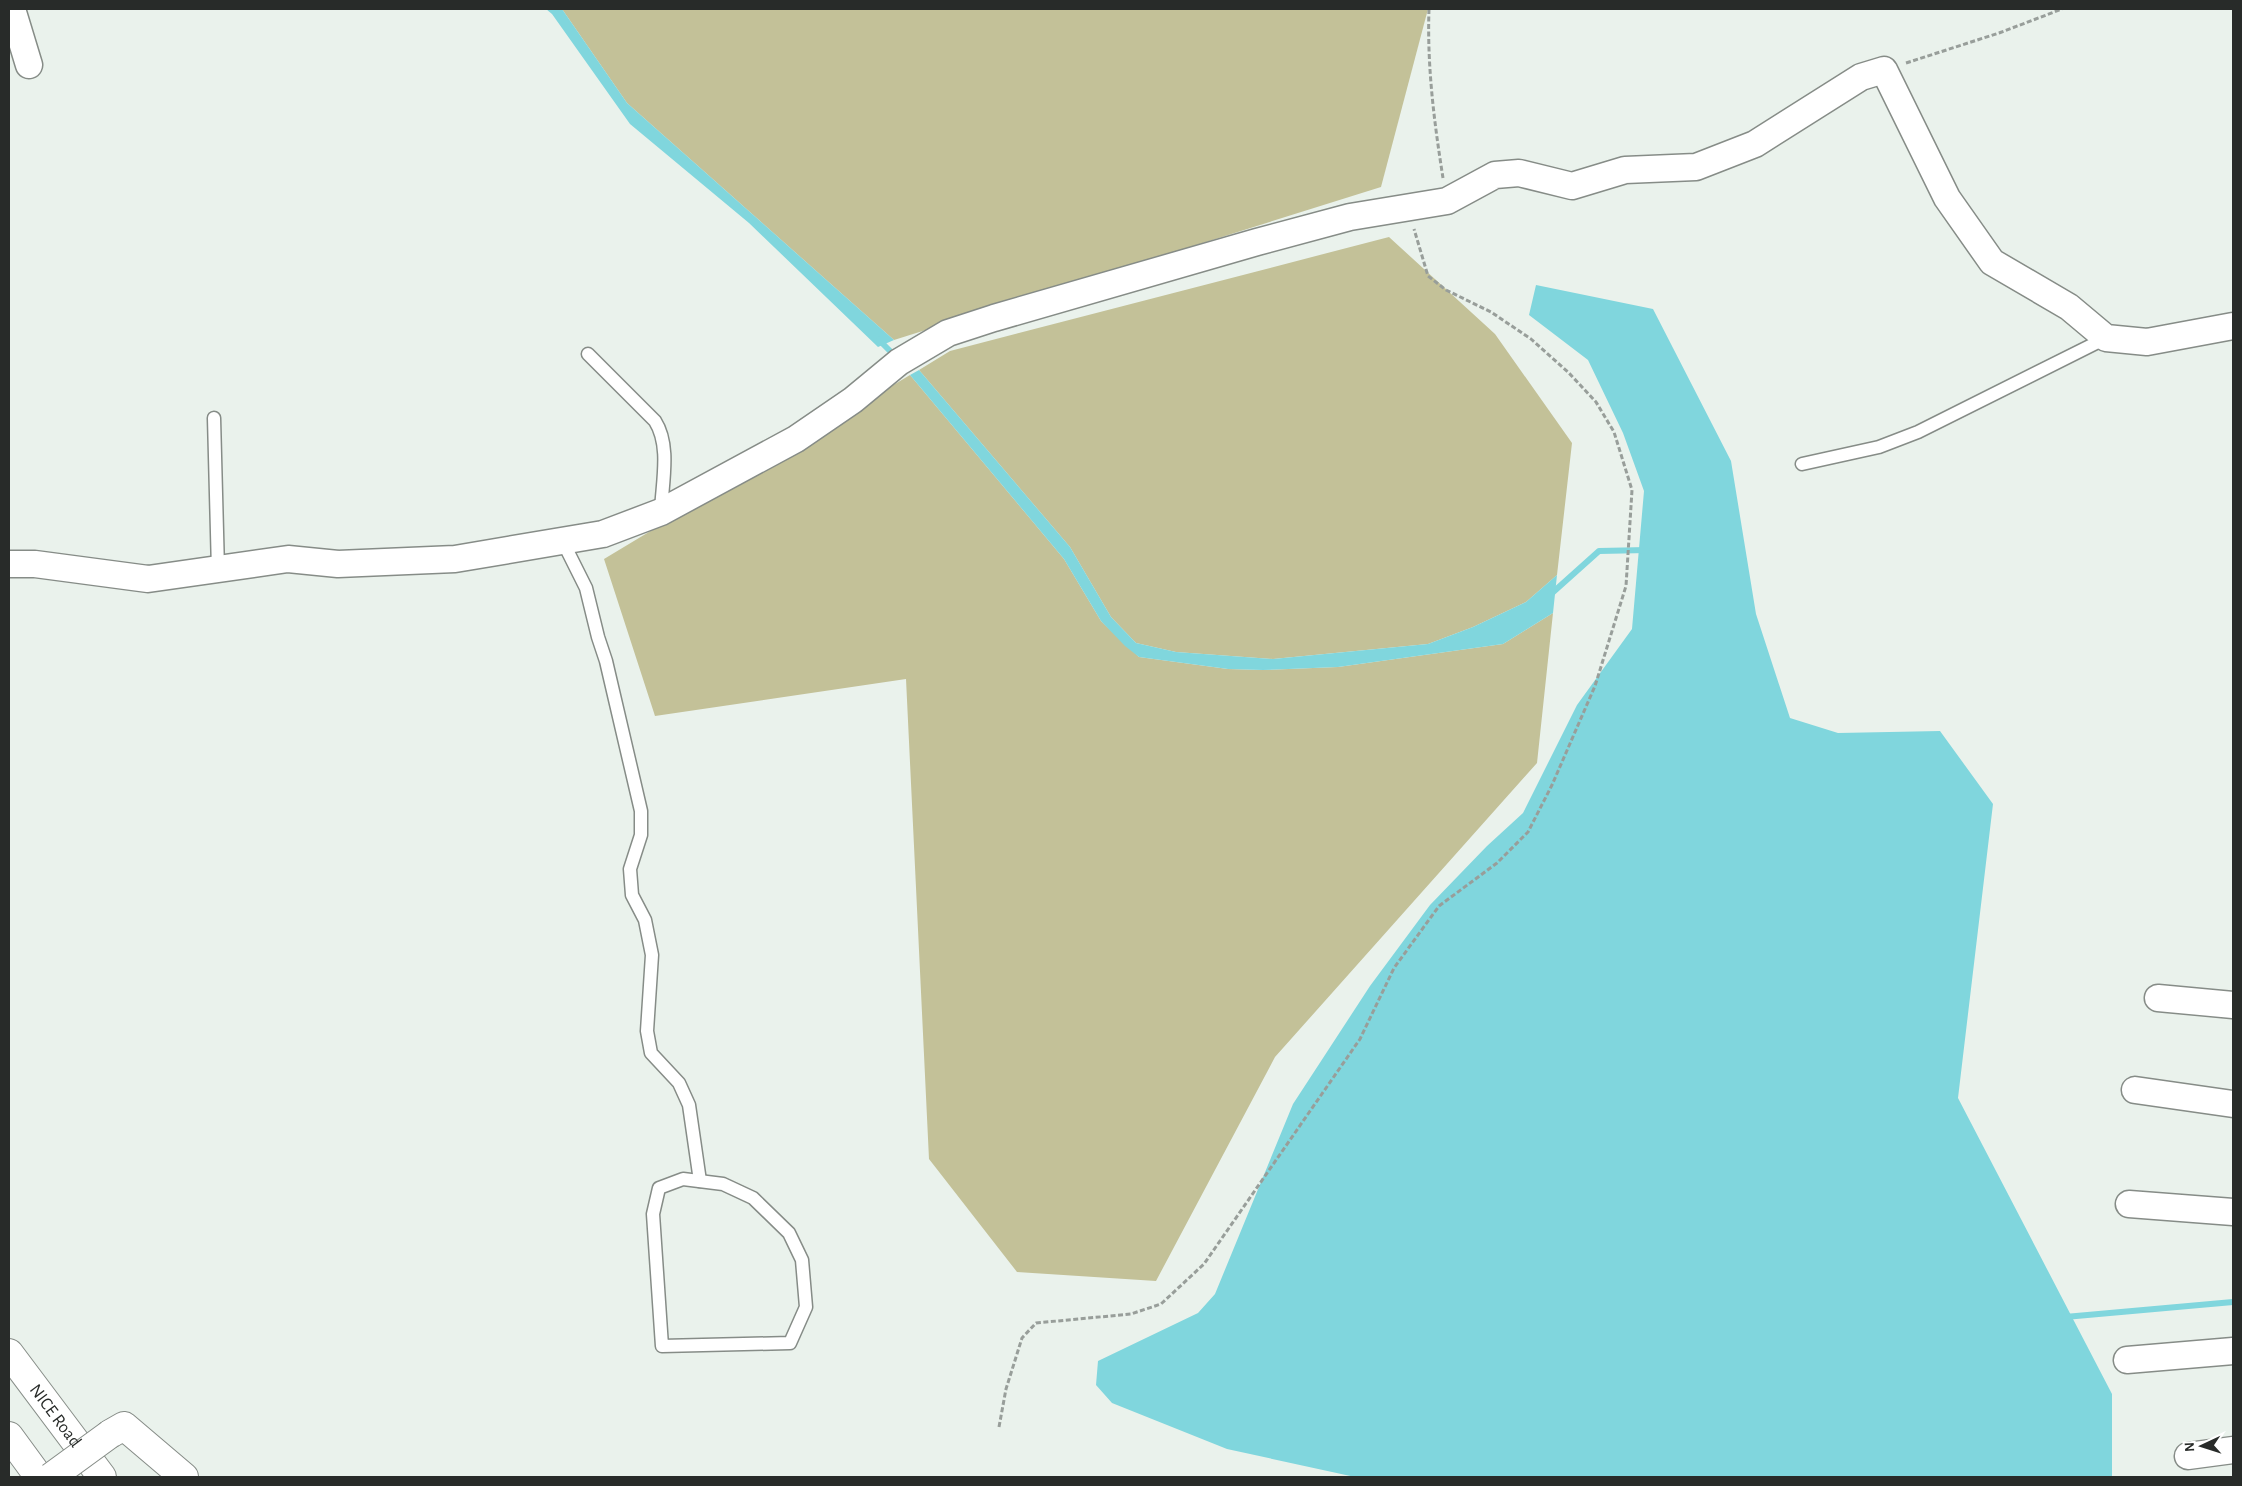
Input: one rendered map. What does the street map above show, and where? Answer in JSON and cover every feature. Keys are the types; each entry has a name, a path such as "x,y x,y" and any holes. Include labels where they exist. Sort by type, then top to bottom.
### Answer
{"main road":[{"name":"NICE Road","path":"9,1353 102,1477"},
{"path":"51,1477 124,1426 184,1477"},
{"path":"9,1436 39,1477"}],"street":[{"path":"12,9 29,65"},
{"path":"9,564 35,564 148,579 288,559 338,564 455,559 603,534 661,512 796,439 853,400 899,362 948,334 994,318 1257,242 1355,217 1402,217 1447,201 1495,175 1520,173 1572,186 1625,170 1696,167 1755,144 1861,77 1884,70 1946,198 1992,262 2069,307 2106,338 2148,342 2233,326"},
{"path":"2158,998 2233,1005"},
{"path":"2135,1090 2233,1104"},
{"path":"2129,1204 2233,1212"},
{"path":"2127,1360 2233,1351"},
{"path":"2188,1456 2233,1450"}],"lane":[{"path":"1802,464 1879,447 1918,432 2106,338"},
{"path":"588,354 655,421 662,432 664,444 661,512"},
{"path":"214,418 218,570"},
{"path":"563,542 586,588 606,661 641,811 641,836 630,869 632,895 645,920 652,954 647,1031 651,1053 679,1083 689,1104 700,1181"},
{"path":"683,1179 700,1181 723,1184 753,1198 789,1233 802,1260 806,1307 790,1343 662,1346 653,1214 659,1188 683,1179"}],"path":[{"path":"1429,9 1428,56 1432,110 1447,201"},
{"path":"1884,70 1999,33 2062,9"},
{"path":"999,1428 1006,1389 1022,1338 1036,1323 1132,1314 1161,1304 1204,1264 1360,1039 1394,968 1439,906 1497,863 1528,832 1552,785 1595,686 1626,586 1632,490 1614,432 1596,402 1568,372 1531,339 1491,312 1446,290 1428,276 1424,260 1402,217"}],"shaded area":[{"path":"562,9 1428,9 1381,187 894,340 627,103"},
{"path":"1389,237 1495,334 1572,443 1557,575 1526,602 1473,627 1428,644 1273,659 1176,652 1136,643 1111,617 1070,547 919,370 950,351"},
{"path":"910,375 1064,559 1101,621 1139,657 1228,669 1263,670 1338,667 1503,644 1553,613 1537,763 1275,1057 1156,1281 1017,1272 929,1159 906,679 655,716 604,559"}],"water":[{"path":"546,9 562,9 627,103 894,340 878,347 749,223 630,124 552,14"},
{"path":"1536,285 1653,309 1731,461 1756,614 1790,718 1838,733 1940,731 1993,804 1958,1098 2112,1394 2112,1477 1355,1477 1227,1449 1112,1403 1096,1385 1098,1361 1198,1313 1215,1294 1293,1104 1370,986 1430,905 1487,846 1523,813 1577,705 1632,629 1644,491 1623,433 1588,360 1529,315"},
{"path":"919,370 1070,547 1111,617 1136,643 1176,652 1273,659 1428,644 1473,627 1526,602 1557,575 1553,613 1503,644 1338,667 1263,670 1228,669 1139,657 1125,646 1101,621 1064,559 910,375"}],"waterway":[{"path":"879,340 897,358"},
{"path":"1551,594 1599,551 1647,550"},
{"path":"2065,1317 2233,1302"}]}
